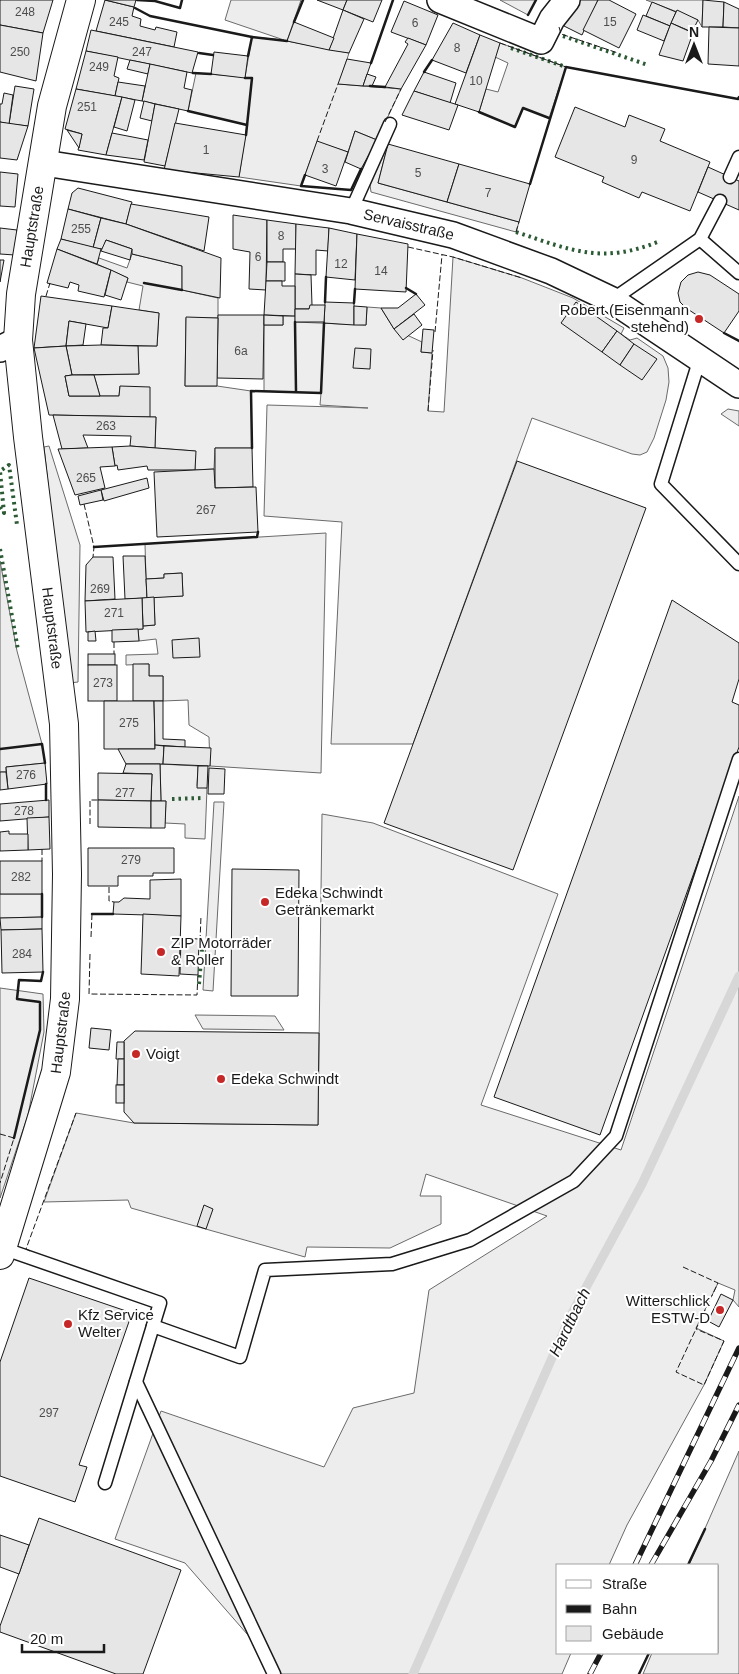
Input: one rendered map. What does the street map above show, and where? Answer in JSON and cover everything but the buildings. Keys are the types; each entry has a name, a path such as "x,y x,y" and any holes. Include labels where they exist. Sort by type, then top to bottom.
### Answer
{"main road":[{"name":"Hauptstraße","path":"1,1252 56,1072 66,992 67,874 64,724 28,437 9,344 44,163 52,106 81,0"}],"street":[{"path":"440,0 541,41 552,19 567,0"},
{"name":"Servaisstraße","path":"44,163 351,211 453,235 551,271 612,300 739,384"}],"lane":[{"path":"351,211 390,124"},
{"path":"730,177 739,157"},
{"path":"612,300 700,239 720,201"},
{"path":"700,239 739,273"},
{"path":"700,358 661,484 739,564"},
{"path":"153,1326 240,1356 265,1270 392,1264 470,1240 574,1182 616,1136 739,759"},
{"path":"1,1252 160,1303 105,1483"},
{"path":"136,1382 274,1674"}],"shaded area":[{"path":"231,0 301,0 287,41 349,53 339,84 401,89 377,140 355,131 348,152 317,142 301,186 239,177 247,125 188,111 196,73 245,77 252,37 284,40 225,20"},
{"path":"500,0 536,0 528,15"},
{"path":"646,0 703,0 702,27 698,20"},
{"path":"500,43 566,67 549,118 523,108 515,127 479,112 486,89 498,92 508,63 495,57"},
{"path":"388,144 378,183 519,222 516,232 371,192 370,185 384,147"},
{"path":"132,254 182,266 182,290 218,298 218,318 186,318 185,386 217,386 251,391 252,448 215,448 214,469 195,470 195,451 155,448 156,417 150,417 120,386 119,396 100,396 94,375 139,374 138,346 157,346 159,313 139,310 143,286 127,282 128,278 97,264 99,258 127,268"},
{"path":"453,257 522,278 573,298 624,328 621,334 630,340 637,338 663,356 668,368 669,382 666,400 654,438 647,452 640,455 632,454 532,418 413,744 331,744 342,522 264,516 267,405 368,408 320,405 321,393 264,391 264,325 283,325 283,316 295,316 295,322 366,325 367,307 381,308 394,329 422,342 421,352 432,353 428,411 444,412"},
{"path":"728,409 739,411 739,426 721,414"},
{"path":"49,446 80,545 78,682 70,683 44,447"},
{"path":"326,533 321,773 210,766 209,737 189,725 188,700 163,701 163,676 149,676 149,664 126,665 126,655 158,654 156,639 139,641 138,629 143,629 143,626 155,625 154,597 183,596 182,573 164,574 164,578 146,579 145,544"},
{"path":"0,561 17,651 42,744 45,763 6,767 6,772 0,772"},
{"path":"160,764 198,766 197,786 207,788 205,839 185,838 185,824 165,823 166,801 161,801"},
{"path":"739,796 739,1307 733,1300 735,1290 718,1283 696,1328 724,1341 704,1385 627,1525 609,1564 556,1564 556,1654 571,1654 562,1674 282,1674 185,1563 115,1539 161,1411 324,1467 353,1408 414,1393 429,1290 547,1216 426,1174 420,1196 441,1196 441,1224 390,1248 307,1247 305,1257 131,1208 128,1200 44,1202 76,1113 134,1123 318,1125 322,814 373,823 558,894 481,1105 621,1150"},
{"path":"214,802 224,802 213,991 203,990"},
{"path":"0,894 42,894 42,917 0,918"},
{"path":"0,988 43,994 44,1032 28,1115 0,1198"},
{"path":"195,1015 275,1016 284,1030 203,1029"},
{"path":"739,1451 739,1674 643,1674 652,1654 719,1654 719,1564 689,1564"}],"waterway":[{"name":"Hardtbach","path":"413,1674 570,1317 642,1184 739,976"}],"railway":[{"path":"635,1564 739,1348"},
{"path":"652,1564 711,1461 739,1405"},
{"path":"590,1674 600,1654"}],"hedge":[{"path":"563,36 648,65"},
{"path":"511,48 566,67"},
{"path":"516,232 570,249 587,252 621,252 660,241"},
{"path":"0,507 4,513 0,471 9,465 17,525"},
{"path":"0,549 18,650"},
{"path":"172,799 202,798"},
{"path":"199,984 202,949"}],"fence":[{"path":"559,27 561,34 618,53"},
{"path":"500,43 566,67"},
{"path":"317,141 338,84"},
{"path":"385,122 401,89"},
{"path":"516,232 519,222"},
{"path":"408,247 453,257 522,278"},
{"path":"435,332 442,255"},
{"path":"46,296 50,283"},
{"path":"428,411 433,350"},
{"path":"84,504 94,547 93,557"},
{"path":"114,642 114,654"},
{"path":"90,824 90,800 98,800"},
{"path":"42,849 42,861"},
{"path":"109,887 109,901 114,902"},
{"path":"91,937 92,914"},
{"path":"200,941 201,916"},
{"path":"90,954 89,994 197,995 198,973"},
{"path":"30,1251 26,1249 76,1113"},
{"path":"0,1134 14,1138 0,1183"},
{"path":"683,1267 718,1283 696,1329 724,1341 704,1385 676,1372 696,1329"}],"wall":[{"path":"137,0 155,1 180,8 182,0"},
{"path":"294,22 303,0"},
{"path":"371,63 393,0"},
{"path":"528,15 536,0"},
{"path":"135,8 150,16 252,37"},
{"path":"248,56 252,37 287,41"},
{"path":"199,53 213,55"},
{"path":"424,72 432,60"},
{"path":"530,184 566,67 738,99 739,97"},
{"path":"193,73 211,74"},
{"path":"245,78 252,78 246,135"},
{"path":"370,86 385,87"},
{"path":"479,112 515,127 523,108 549,118"},
{"path":"188,111 247,125"},
{"path":"305,175 301,186 351,190 361,169"},
{"path":"325,302 326,277"},
{"path":"144,283 182,290"},
{"path":"406,288 416,294"},
{"path":"354,303 355,289"},
{"path":"295,322 296,391"},
{"path":"252,448 251,391 321,393 324,323"},
{"path":"724,333 739,341"},
{"path":"94,547 257,537 258,532"},
{"path":"0,749 42,744 45,763"},
{"path":"46,784 46,800"},
{"path":"42,894 42,917"},
{"path":"92,914 113,914"},
{"path":"14,1138 40,1030 40,1002 17,999 19,980 41,981 43,972"},
{"path":"688,1564 705,1529"},
{"path":"639,1674 649,1654"}],"place":[{"name":"Robert (Eisenmann stehend)","path":"699,319"},
{"name":"Edeka Schwindt Getränkemarkt","path":"265,902"},
{"name":"ZIP Motorräder & Roller","path":"161,952"},
{"name":"Voigt","path":"136,1054"},
{"name":"Edeka Schwindt","path":"221,1079"},
{"name":"Witterschlick ESTW-D","path":"720,1310"},
{"name":"Kfz Service Welter","path":"68,1324"}]}
